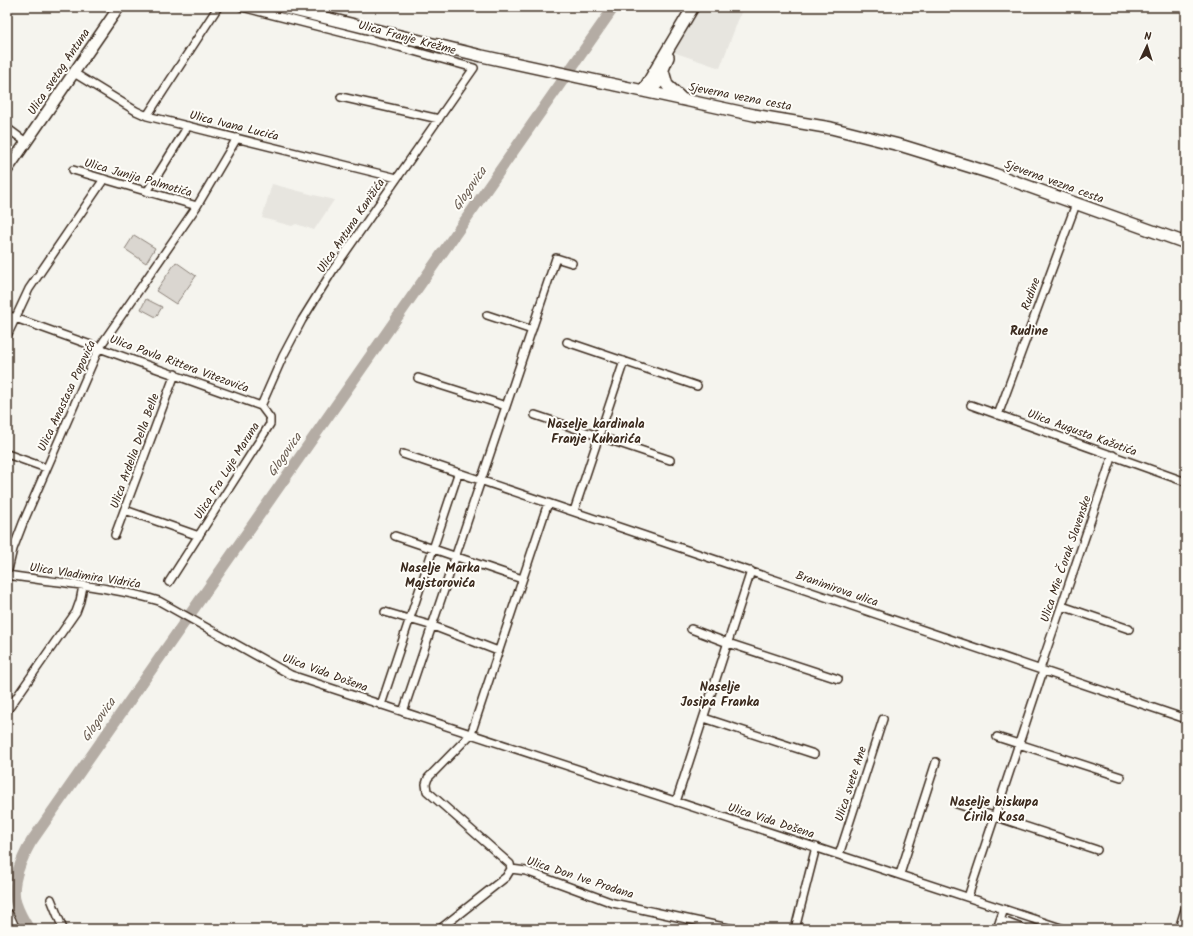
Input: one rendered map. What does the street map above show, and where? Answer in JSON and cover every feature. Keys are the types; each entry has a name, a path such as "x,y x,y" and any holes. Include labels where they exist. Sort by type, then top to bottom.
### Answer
{"main road":[{"name":"Ulica svetog Antuna","path":"7,170 119,7"},
{"name":"Sjeverna vezna cesta","path":"281,7 401,42 584,78 754,115 831,128 903,146 994,174 1186,242"},
{"path":"646,91 655,68 670,49 693,7"},
{"path":"646,91 657,84 670,49"},
{"path":"663,71 664,80 670,88 685,100"}],"street":[{"path":"147,116 218,7"},
{"name":"Ulica Franje Krežme","path":"242,7 401,42 474,68"},
{"name":"Ulica Antuna Kanižića","path":"261,406 283,356 302,320 333,270 474,68"},
{"name":"Ulica Ivana Lucića","path":"74,73 136,111 147,116 397,178"},
{"path":"341,97 439,119"},
{"path":"147,192 188,126"},
{"path":"7,128 26,142"},
{"name":"Ulica Anastasa Popovića","path":"7,575 13,549 23,523 100,348 197,206 237,138"},
{"name":"Ulica Junija Palmotića","path":"73,170 197,206"},
{"path":"7,336 14,318 30,289 104,179"},
{"name":"Rudine","path":"998,415 1076,204"},
{"path":"403,712 482,481 548,279 556,258 572,263"},
{"name":"Ulica Pavla Rittera Vitezovića","path":"7,315 261,406"},
{"path":"487,315 532,330"},
{"path":"566,342 697,386"},
{"path":"574,511 624,361"},
{"name":"Ulica Ardelia Della Belle","path":"115,536 175,374"},
{"path":"418,378 506,406"},
{"name":"Ulica Augusta Kažotića","path":"971,405 1186,482"},
{"name":"Ulica Fra Luje Maruna","path":"169,582 270,424 270,418 261,406"},
{"path":"535,415 670,460"},
{"path":"7,454 46,468"},
{"name":"Branimirova ulica","path":"403,454 458,474 574,511 1186,719"},
{"name":"Ulica Mie Čorak Slavenske","path":"1041,670 1113,455"},
{"path":"381,705 458,474"},
{"path":"471,734 548,503"},
{"name":"Ulica Fra Luje Maruna","path":"125,510 199,536"},
{"path":"395,536 522,579"},
{"path":"676,802 751,572"},
{"name":"Ulica Vladimira Vidrića","path":"7,575 83,586 145,597 159,601"},
{"path":"7,711 76,612 83,586"},
{"name":"Ulica Vida Došena","path":"159,601 291,675 1064,929"},
{"path":"1062,606 1129,629"},
{"path":"385,612 433,626 498,651"},
{"path":"691,629 728,643 838,679"},
{"path":"968,897 1019,744 1041,670"},
{"path":"704,718 814,754"},
{"name":"Ulica svete Ane","path":"839,854 883,720"},
{"name":"Ulica Don Ive Prodana","path":"471,734 428,778 426,787 427,791 510,864 511,869 526,870 613,903 733,929"},
{"path":"997,737 1121,777"},
{"path":"900,874 936,762"},
{"path":"957,804 1097,850"},
{"path":"795,929 816,847"},
{"path":"440,929 506,877 511,869"},
{"path":"51,899 63,929"},
{"path":"1178,929 1186,906"},
{"path":"997,929 1004,909"},
{"path":"8,914 16,929"},
{"path":"1000,920 1024,929"}],"shaded area":[{"path":"698,7 743,7 720,68 673,52"},
{"path":"272,184 334,200 314,230 296,224 292,226 262,218"},
{"path":"134,235 155,248 146,263 125,249"},
{"path":"176,262 196,276 176,304 156,291"},
{"path":"146,299 162,307 156,317 141,309"}],"waterway":[{"name":"Glogovica","path":"29,929 16,903 15,888 18,871 31,842 614,7"},
{"path":"7,885 15,899"}],"district":[{"name":"Rudine","path":"1029,331"},
{"name":"Naselje kardinala Franje Kuharića","path":"596,432"},
{"name":"Naselje Marka Majstorovića","path":"440,576"},
{"name":"Naselje Josipa Franka","path":"720,694"},
{"name":"Naselje biskupa Ćirila Kosa","path":"994,810"}]}
